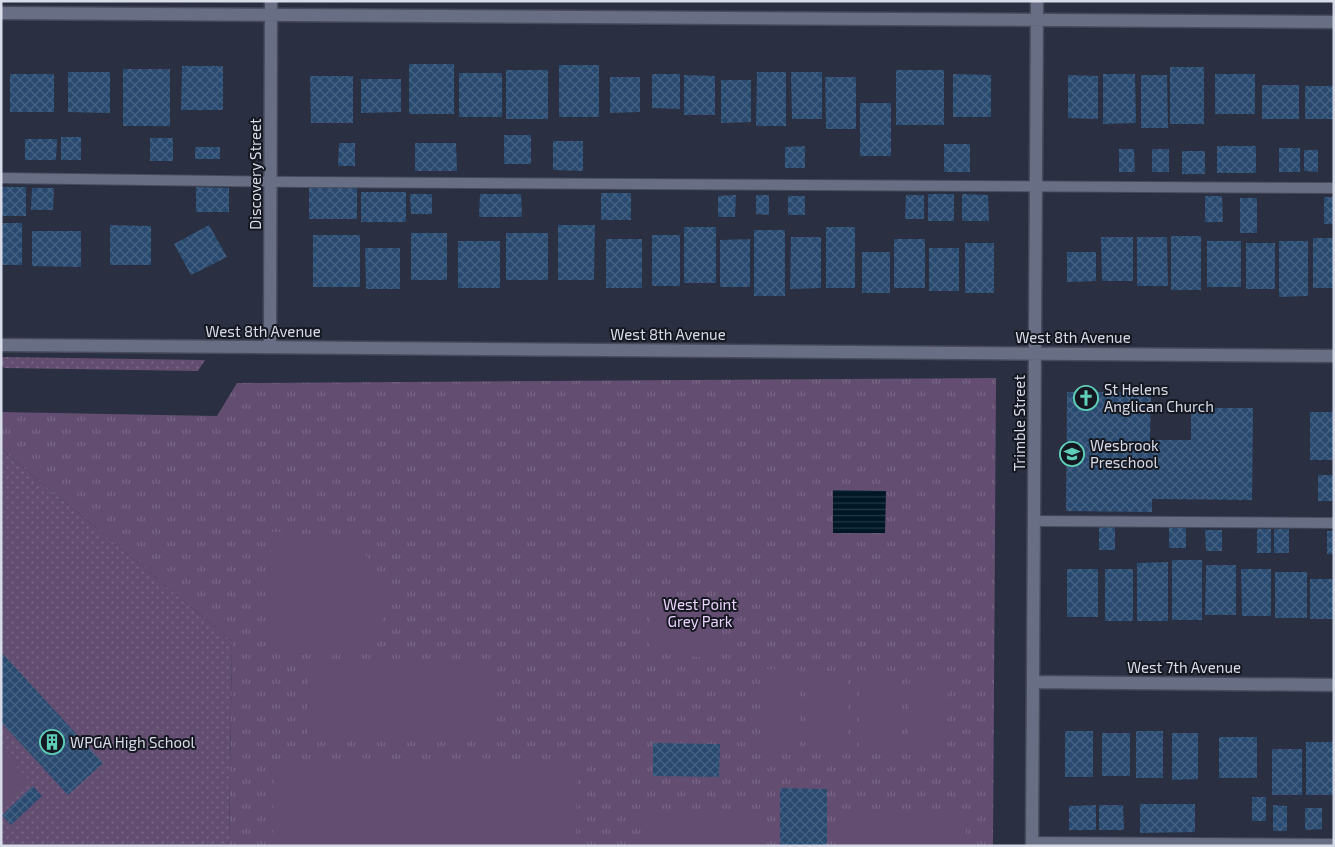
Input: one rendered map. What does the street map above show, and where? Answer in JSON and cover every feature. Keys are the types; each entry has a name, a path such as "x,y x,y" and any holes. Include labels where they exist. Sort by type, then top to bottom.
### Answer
{"street":[{"name":"Trimble Street","path":"1032,844 1037,1"},
{"path":"1,13 271,8 1037,20 1334,22"},
{"name":"Discovery Street","path":"270,347 271,8"},
{"name":"West 8th Avenue","path":"1,345 1334,356"},
{"name":"West 7th Avenue","path":"1033,682 1334,685"}],"lane":[{"path":"1,178 1036,188 1334,188"},
{"path":"1034,521 1334,523"},
{"path":"1032,844 1334,844"}],"green space":[{"path":"1,357 205,360 198,371 4,368 1,364"},
{"name":"West Point Grey Park","path":"996,378 993,846 229,846 232,641 1,449 1,412 217,416 237,383"},
{"path":"1,449 232,641 229,846 1,846"},
{"path":"267,531 353,538 392,590 374,643 353,650 278,651 269,643"},
{"path":"651,598 722,598 720,646 710,658 649,652"},
{"path":"309,660 494,663 493,738 307,734"},
{"path":"760,669 799,670 799,752 760,751"},
{"path":"859,670 898,671 898,752 859,752"},
{"path":"910,670 948,670 947,752 908,752"},
{"path":"810,671 848,671 848,752 810,752"},
{"path":"1,749 29,780 1,805"},
{"path":"274,760 577,763 576,846 248,846 273,845"},
{"path":"837,813 966,813 966,846 836,846"},
{"path":"643,816 764,816 764,846 643,846"}],"water":[{"path":"833,490 886,491 885,533 833,533"}],"building":[{"path":"409,64 454,64 454,114 409,114"},
{"path":"559,65 599,65 599,117 559,117"},
{"path":"182,66 223,66 223,110 181,110"},
{"path":"1170,67 1204,67 1204,124 1170,124"},
{"path":"123,69 170,69 170,126 123,126"},
{"path":"506,70 548,70 548,119 506,119"},
{"path":"896,70 944,70 944,125 896,125"},
{"path":"68,72 110,72 110,113 68,112"},
{"path":"757,72 786,72 786,126 756,126"},
{"path":"791,72 822,72 822,119 792,119"},
{"path":"459,73 502,73 502,117 459,117"},
{"path":"10,74 54,74 54,112 10,112"},
{"path":"652,74 680,74 680,109 652,108"},
{"path":"953,74 991,75 991,117 953,117"},
{"path":"1103,74 1135,74 1136,123 1103,124"},
{"path":"1215,74 1255,74 1255,114 1215,114"},
{"path":"684,75 715,76 715,115 684,115"},
{"path":"1068,75 1098,76 1098,119 1068,118"},
{"path":"1141,75 1167,75 1168,128 1141,128"},
{"path":"310,76 353,76 353,123 311,123"},
{"path":"610,77 640,77 640,112 610,113"},
{"path":"825,77 856,77 856,129 826,129"},
{"path":"361,79 401,79 401,112 361,113"},
{"path":"721,80 751,80 751,122 721,123"},
{"path":"1262,85 1299,85 1299,119 1262,119"},
{"path":"1305,86 1334,86 1334,119 1305,119"},
{"path":"860,103 891,103 891,156 860,156"},
{"path":"504,135 531,135 531,164 504,164"},
{"path":"61,137 81,137 81,160 61,160"},
{"path":"150,138 173,138 173,161 150,161"},
{"path":"25,139 57,139 56,160 25,160"},
{"path":"553,141 583,141 583,171 553,170"},
{"path":"339,143 355,143 355,166 338,166"},
{"path":"415,143 456,143 457,171 415,171"},
{"path":"944,144 970,144 970,172 944,172"},
{"path":"805,146 805,168 785,168 785,147"},
{"path":"1217,146 1256,146 1256,173 1217,173"},
{"path":"195,147 220,147 220,159 195,159"},
{"path":"1279,148 1300,148 1300,172 1279,172"},
{"path":"1119,149 1134,149 1135,172 1119,172"},
{"path":"1152,149 1169,149 1169,172 1152,172"},
{"path":"1304,150 1318,150 1318,172 1304,171"},
{"path":"1182,151 1205,151 1205,174 1182,174"},
{"path":"1,187 26,187 26,216 1,216"},
{"path":"196,187 229,188 229,212 196,212"},
{"path":"32,188 54,188 53,210 31,210"},
{"path":"309,188 357,188 357,219 309,219"},
{"path":"361,192 406,192 406,222 361,222"},
{"path":"601,193 631,193 631,220 601,220"},
{"path":"410,194 432,194 432,214 411,214"},
{"path":"480,194 521,194 522,217 479,217"},
{"path":"928,194 954,194 954,221 928,221"},
{"path":"962,194 988,195 989,221 962,221"},
{"path":"736,195 735,217 718,217 718,196"},
{"path":"756,195 769,195 769,215 756,214"},
{"path":"906,195 924,195 924,219 905,219"},
{"path":"788,196 805,196 805,215 788,215"},
{"path":"1205,196 1222,196 1223,222 1205,222"},
{"path":"1324,197 1334,197 1334,224 1324,224"},
{"path":"1240,198 1257,198 1257,233 1240,233"},
{"path":"1,223 22,223 22,265 1,265"},
{"path":"110,225 151,226 151,265 110,265"},
{"path":"209,225 227,257 191,275 174,244"},
{"path":"558,225 595,225 594,280 558,280"},
{"path":"684,227 716,227 716,283 684,283"},
{"path":"826,227 855,227 855,288 826,288"},
{"path":"754,230 785,230 785,296 754,296"},
{"path":"32,231 81,231 81,267 32,266"},
{"path":"411,233 447,233 447,280 411,280"},
{"path":"506,233 548,233 548,280 506,280"},
{"path":"313,235 360,235 360,287 313,287"},
{"path":"652,235 680,235 680,286 652,286"},
{"path":"1171,236 1201,236 1201,290 1171,290"},
{"path":"791,237 821,237 821,288 790,289"},
{"path":"1101,237 1133,237 1133,281 1102,281"},
{"path":"1137,237 1167,237 1168,286 1137,286"},
{"path":"1313,238 1334,238 1334,288 1313,288"},
{"path":"606,239 642,239 642,288 606,288"},
{"path":"750,239 750,287 720,287 720,240"},
{"path":"894,239 925,239 925,288 894,288"},
{"path":"458,241 500,241 500,288 458,288"},
{"path":"1207,241 1241,241 1241,287 1207,287"},
{"path":"1279,241 1308,241 1308,296 1279,297"},
{"path":"965,243 994,243 994,293 965,293"},
{"path":"1246,243 1275,243 1275,289 1246,289"},
{"path":"365,248 400,248 400,289 366,289"},
{"path":"929,248 959,248 959,291 929,291"},
{"path":"862,252 890,252 890,293 862,293"},
{"path":"1067,252 1096,252 1096,281 1067,282"},
{"path":"1067,392 1151,392 1150,440 1191,440 1191,408 1253,408 1252,500 1152,499 1152,512 1066,511"},
{"path":"1310,412 1334,412 1334,460 1310,460"},
{"path":"1318,475 1334,475 1334,501 1318,501"},
{"path":"1099,526 1115,526 1115,550 1099,550"},
{"path":"1169,527 1186,527 1186,548 1169,548"},
{"path":"1257,529 1271,529 1271,553 1257,553"},
{"path":"1274,529 1289,529 1289,553 1274,553"},
{"path":"1205,530 1222,530 1222,551 1206,551"},
{"path":"1327,531 1334,531 1334,554 1327,554"},
{"path":"1172,560 1202,560 1202,620 1172,620"},
{"path":"1168,562 1168,621 1137,621 1137,563"},
{"path":"1206,565 1236,565 1236,615 1205,615"},
{"path":"1067,569 1098,569 1098,617 1067,617"},
{"path":"1105,569 1133,569 1133,621 1105,621"},
{"path":"1241,569 1271,569 1271,616 1242,616"},
{"path":"1275,572 1307,572 1307,618 1275,618"},
{"path":"1310,579 1334,579 1334,619 1310,619"},
{"name":"WPGA High School","path":"1,652 103,763 68,795 1,722"},
{"path":"1065,731 1093,731 1093,777 1065,777"},
{"path":"1136,731 1163,731 1163,778 1136,778"},
{"path":"1102,733 1130,733 1130,776 1102,776"},
{"path":"1172,733 1198,733 1198,779 1172,780"},
{"path":"1219,737 1257,737 1257,778 1219,778"},
{"path":"1306,742 1334,742 1334,795 1306,795"},
{"path":"653,743 720,744 719,777 653,776"},
{"path":"1272,749 1302,749 1302,795 1272,795"},
{"path":"33,786 42,796 11,825 2,815"},
{"path":"780,788 827,789 827,846 780,846"},
{"path":"1252,797 1266,797 1266,821 1252,821"},
{"path":"1140,804 1195,804 1195,832 1140,833"},
{"path":"1096,805 1096,830 1069,830 1069,806"},
{"path":"1099,805 1123,805 1124,830 1099,830"},
{"path":"1273,805 1287,806 1287,831 1273,831"},
{"path":"1305,808 1322,808 1322,829 1305,830"}],"place":[{"name":"St Helens Anglican Church","path":"1086,398"},
{"name":"Wesbrook Preschool","path":"1072,454"},
{"name":"WPGA High School","path":"52,742"}]}
